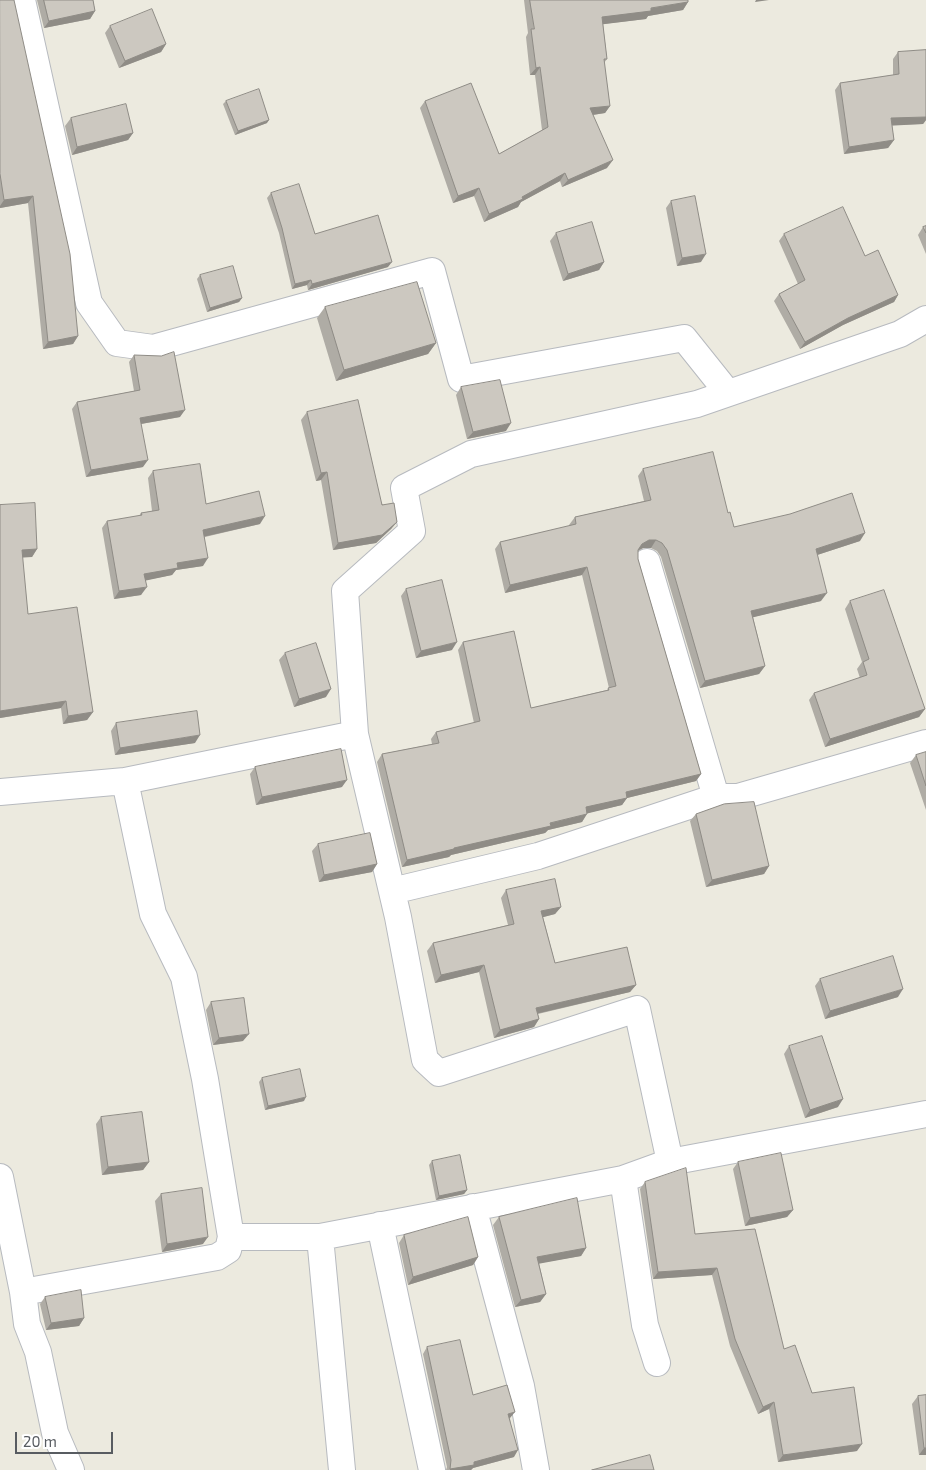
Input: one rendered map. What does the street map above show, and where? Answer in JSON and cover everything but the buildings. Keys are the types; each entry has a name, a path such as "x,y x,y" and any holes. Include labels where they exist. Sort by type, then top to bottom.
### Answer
{"street":[{"path":"22,0 89,303 117,343 153,348 432,271 461,379 684,338 728,393"},
{"path":"670,1162 637,1009 439,1074 425,1060 392,891 355,734 345,591 412,530 404,488 471,454 697,404 900,334 926,319"},
{"path":"647,562 716,797"},
{"path":"0,792 125,781 355,734"},
{"path":"392,891 538,856 716,797 738,797 926,743"},
{"path":"23,1292 217,1257 228,1250 231,1236 205,1079 184,977 153,914 125,781"},
{"path":"231,1236 320,1237 623,1179 670,1162 926,1114"},
{"path":"0,1177 23,1292 27,1324 38,1352 55,1433 71,1470"},
{"path":"623,1179 634,1263 645,1326 657,1363"},
{"path":"473,1207 521,1386 536,1470"},
{"path":"380,1225 432,1470"},
{"path":"320,1237 342,1470"}]}
